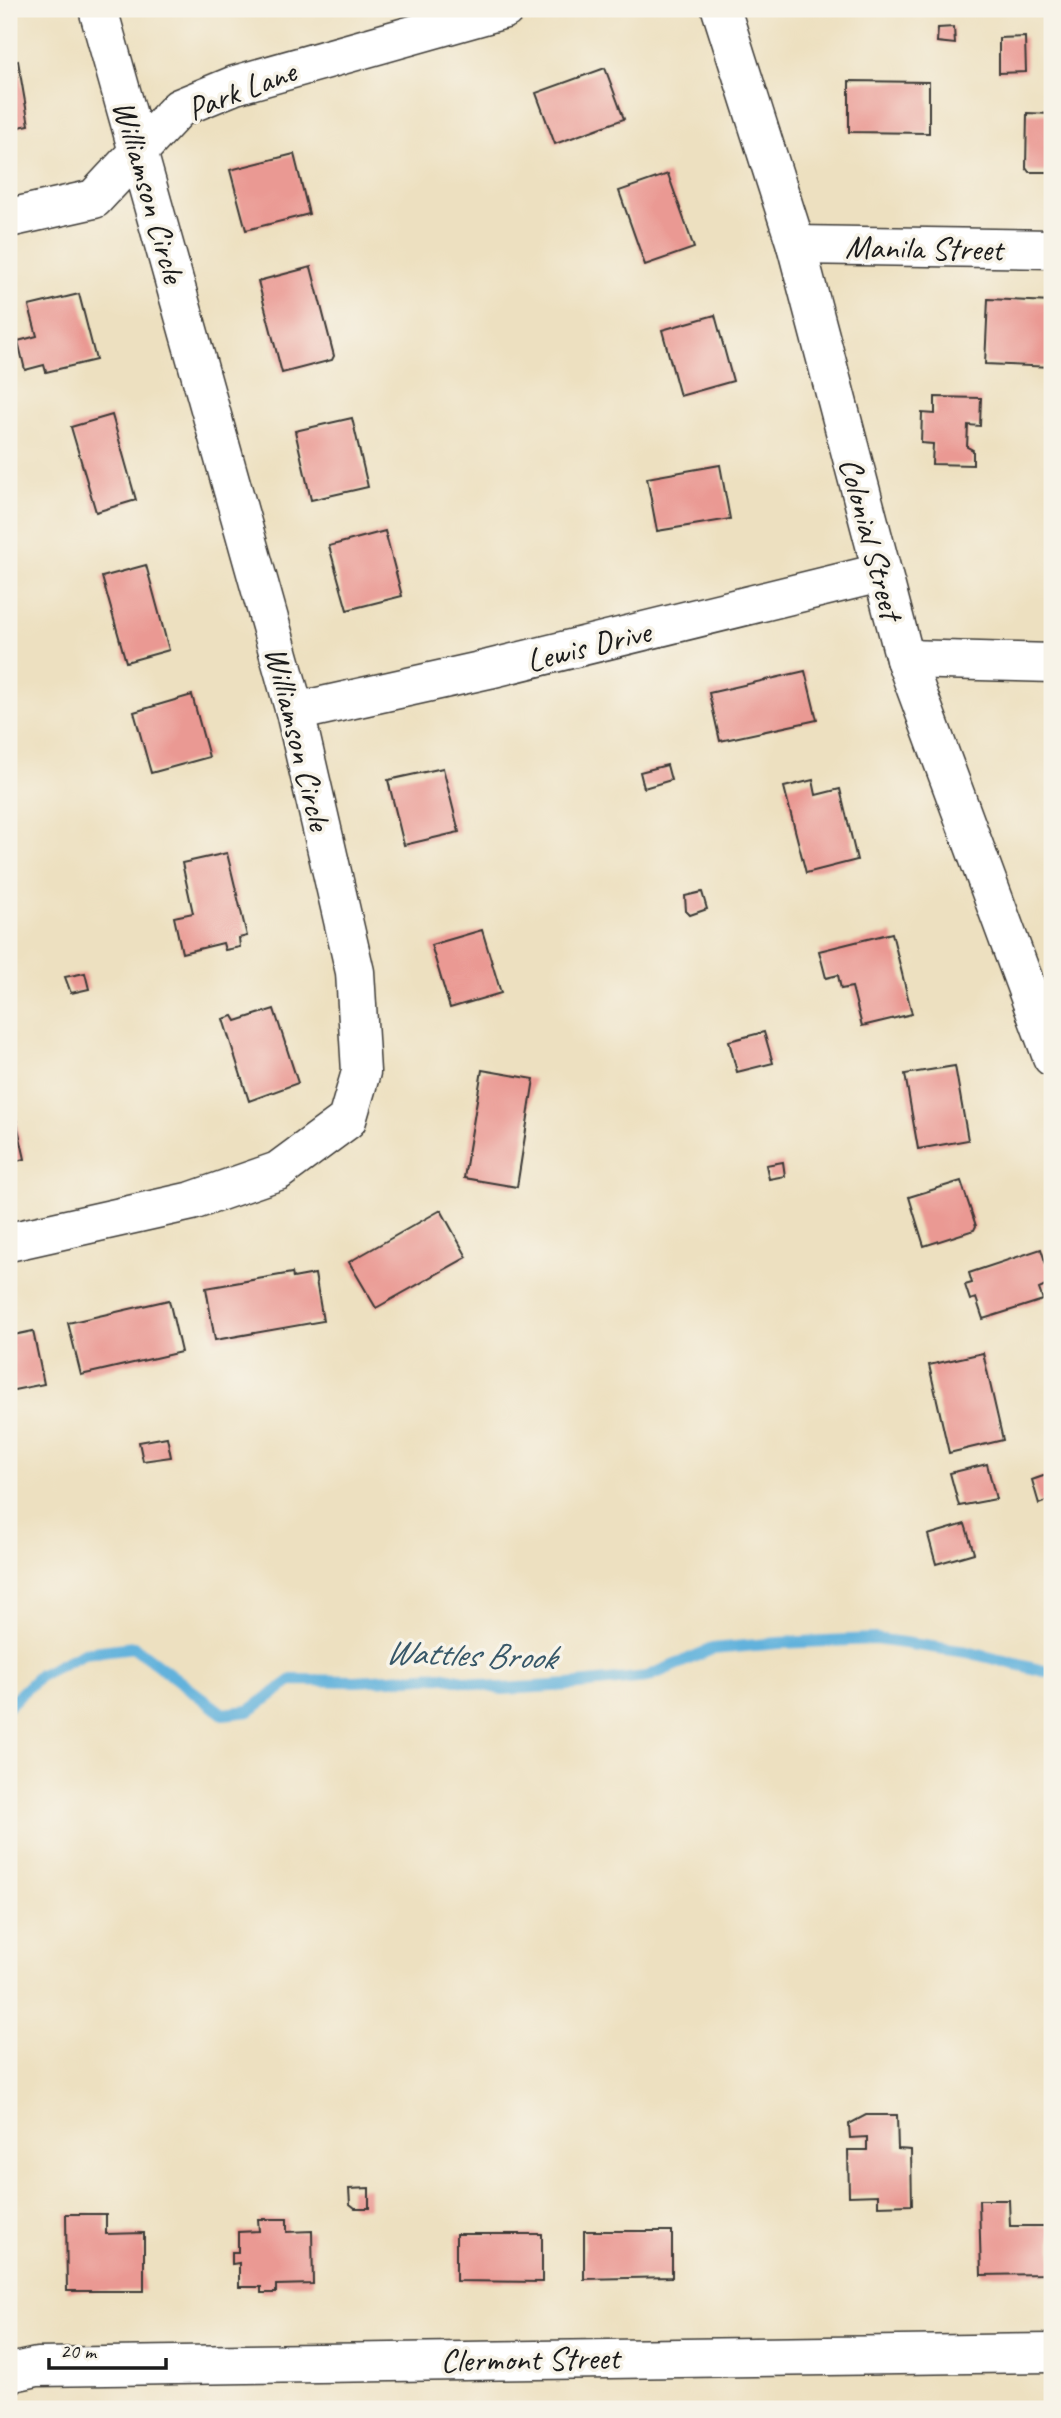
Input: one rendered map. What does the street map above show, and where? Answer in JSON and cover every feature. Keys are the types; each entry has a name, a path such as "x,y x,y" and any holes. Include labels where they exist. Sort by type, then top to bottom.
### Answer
{"street":[{"name":"Williamson Circle","path":"9,1242 192,1201 278,1171 347,1120 361,1072 355,972 295,712 140,151 98,9"},
{"name":"Park Lane","path":"9,218 94,199 179,108 235,85 505,9"},
{"name":"Colonial Street","path":"721,9 796,245 880,573 905,659 1052,1057"},
{"name":"Manila Street","path":"796,245 1052,249"},
{"name":"Lewis Drive","path":"295,712 503,666 880,573"},
{"path":"905,659 1052,663"},
{"name":"Clermont Street","path":"9,2373 51,2366 1052,2353"}],"building":[{"path":"954,27 955,44 937,42 938,28"},
{"path":"1025,37 1026,72 999,73 999,38"},
{"path":"18,61 29,125 9,129 9,63"},
{"path":"605,68 624,119 555,144 536,93"},
{"path":"849,81 929,82 929,133 849,132"},
{"path":"1027,113 1052,114 1052,172 1029,172 1026,168"},
{"path":"294,154 309,214 246,230 230,170"},
{"path":"668,174 694,248 645,265 619,191"},
{"path":"311,267 334,356 332,360 282,373 258,281"},
{"path":"79,294 96,360 46,372 44,365 25,370 18,341 37,336 29,306"},
{"path":"988,299 1052,302 1052,367 985,364"},
{"path":"715,315 733,381 680,396 662,330"},
{"path":"935,397 981,398 980,426 968,425 967,447 973,450 973,465 932,464 933,444 921,443 922,413 935,414"},
{"path":"112,415 136,500 96,512 71,427"},
{"path":"352,418 368,487 311,500 295,431"},
{"path":"720,465 730,519 657,531 647,478"},
{"path":"385,531 402,596 347,610 329,546"},
{"path":"146,565 169,650 126,662 102,577"},
{"path":"805,671 817,720 720,741 709,693"},
{"path":"192,695 209,757 151,773 134,712"},
{"path":"667,765 671,780 644,788 640,772"},
{"path":"443,768 459,832 404,845 388,780"},
{"path":"813,780 816,795 840,789 857,860 806,873 784,787"},
{"path":"227,853 247,936 239,938 240,947 225,950 223,943 182,953 174,917 193,913 182,863"},
{"path":"702,892 707,909 690,915 686,911 685,896"},
{"path":"482,930 501,993 450,1008 431,945"},
{"path":"892,933 912,1014 862,1026 852,987 841,989 838,975 826,978 819,951"},
{"path":"85,973 89,989 71,993 65,977"},
{"path":"274,1009 298,1083 249,1101 223,1019 233,1016 236,1021"},
{"path":"764,1032 773,1063 737,1072 729,1041"},
{"path":"955,1066 968,1140 918,1149 905,1074"},
{"path":"482,1070 534,1079 517,1187 464,1178"},
{"path":"13,1106 25,1159 9,1163 9,1107"},
{"path":"783,1162 785,1176 769,1179 766,1165"},
{"path":"961,1181 976,1226 974,1230 924,1246 909,1197"},
{"path":"441,1210 467,1257 376,1308 349,1262"},
{"path":"1041,1249 1052,1283 1039,1289 1043,1300 983,1319 976,1298 970,1300 965,1285 972,1283 969,1273"},
{"path":"292,1273 293,1278 315,1274 323,1321 215,1340 206,1288"},
{"path":"169,1300 181,1352 81,1375 68,1323"},
{"path":"33,1331 44,1384 9,1391 9,1336"},
{"path":"983,1353 1003,1440 949,1453 929,1365"},
{"path":"167,1437 171,1457 143,1461 139,1442"},
{"path":"987,1464 996,1499 959,1506 950,1473"},
{"path":"1052,1473 1052,1508 1049,1500 1039,1504 1032,1480"},
{"path":"965,1524 974,1553 936,1564 928,1535"},
{"path":"866,2115 897,2115 898,2149 911,2150 912,2205 878,2206 878,2195 849,2196 848,2150 867,2150 867,2137 850,2138 849,2124"},
{"path":"369,2188 369,2208 355,2208 350,2204 349,2189"},
{"path":"979,2200 1009,2200 1010,2226 1052,2226 1052,2274 981,2275"},
{"path":"66,2214 106,2214 106,2234 144,2233 144,2291 67,2291"},
{"path":"258,2219 287,2219 287,2232 312,2231 313,2284 276,2285 276,2293 261,2293 261,2287 239,2287 239,2263 232,2264 232,2252 238,2252 238,2232 259,2231"},
{"path":"584,2231 672,2231 672,2277 584,2279"},
{"path":"456,2234 542,2234 542,2282 456,2281"}],"waterway":[{"name":"Wattles Brook","path":"9,1705 40,1675 84,1653 134,1647 223,1714 249,1711 292,1680 356,1681 441,1676 502,1689 569,1685 647,1677 712,1649 779,1643 875,1639 967,1652 1052,1673"}]}
